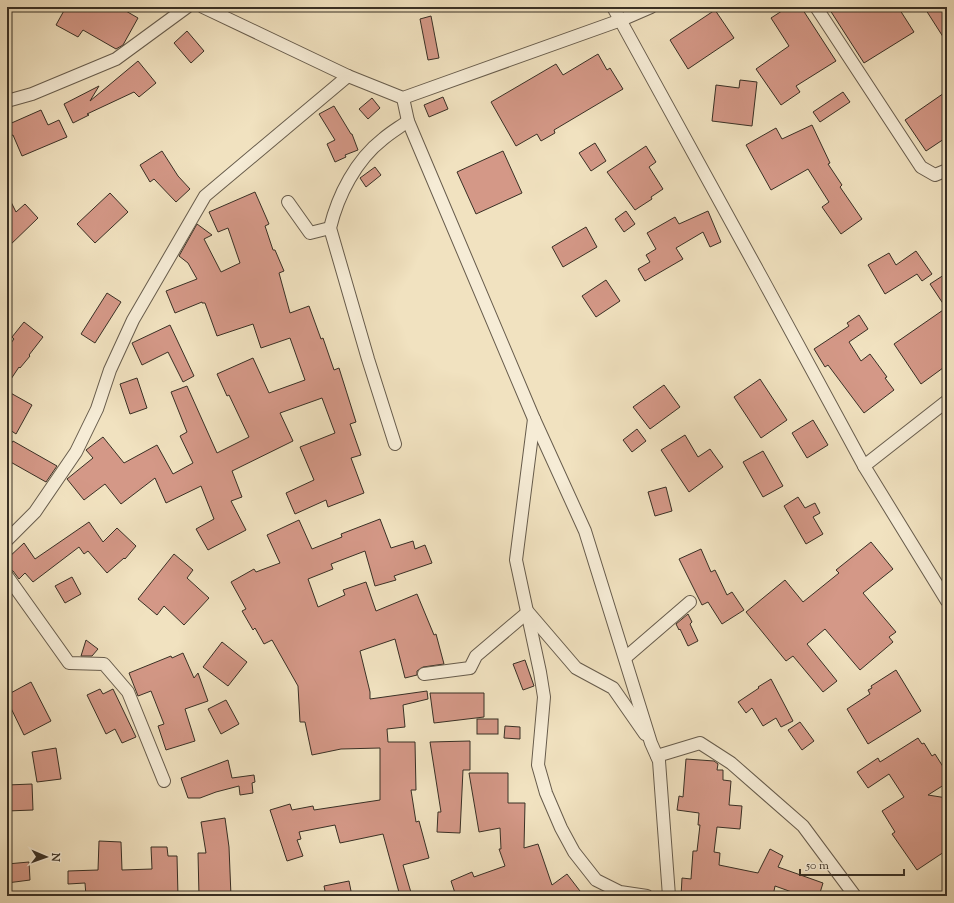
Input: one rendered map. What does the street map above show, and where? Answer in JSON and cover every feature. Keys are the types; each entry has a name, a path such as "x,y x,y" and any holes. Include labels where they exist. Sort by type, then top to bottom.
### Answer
{"street":[{"path":"7,102 32,94 116,59 187,7"},
{"path":"204,7 348,76 403,98 621,20 651,7"},
{"path":"613,7 864,466 947,601"},
{"path":"816,7 921,167 935,175 947,170"},
{"path":"7,540 36,512 76,452 97,409 110,370 133,320 205,196 348,76"},
{"path":"403,98 408,121 534,419 585,531 651,743 657,756 669,896"},
{"path":"395,444 368,359 330,228 333,213 349,179 366,155 382,140 408,121"},
{"path":"288,202 310,233 330,228"},
{"path":"864,466 947,401"},
{"path":"534,419 516,560 528,612 544,697 538,765 546,793 561,828 574,852 596,880 620,892 647,896"},
{"path":"7,576 69,662 104,664 128,692 164,781"},
{"path":"625,658 690,602"},
{"path":"424,674 470,668 476,656 528,612"},
{"path":"528,612 576,668 612,688 651,743"},
{"path":"657,756 700,743 731,763 803,826 855,896"}],"building":[{"path":"66,7 119,7 138,18 123,45 116,49 83,30 78,37 56,25"},
{"path":"788,7 801,7 836,61 796,86 800,92 781,105 756,69 789,46 771,18"},
{"path":"828,7 898,7 914,32 864,63"},
{"path":"924,7 947,7 947,43"},
{"path":"715,10 734,38 688,69 670,40"},
{"path":"431,16 439,58 428,60 420,19"},
{"path":"187,31 204,51 191,63 174,43"},
{"path":"598,54 607,70 610,68 623,89 554,130 555,133 541,141 537,134 516,146 491,102 556,64 563,75"},
{"path":"138,61 156,83 139,97 134,92 87,114 89,115 73,123 64,104 99,86 90,101"},
{"path":"740,80 757,82 752,126 712,121 716,85 739,88"},
{"path":"947,91 947,137 926,151 905,120"},
{"path":"843,92 850,102 820,122 813,112"},
{"path":"443,97 448,109 429,117 424,105"},
{"path":"372,98 380,108 368,119 359,109"},
{"path":"334,106 352,134 358,150 345,155 346,157 335,162 327,144 335,140 319,114"},
{"path":"41,110 48,125 59,120 67,137 22,156 13,135 10,136 7,130 7,125"},
{"path":"812,125 830,163 828,164 842,185 840,187 862,219 841,234 822,207 829,202 808,169 771,190 746,145 776,128 782,139"},
{"path":"595,143 606,161 591,171 579,153"},
{"path":"646,146 656,162 649,167 663,189 651,197 652,199 635,210 607,172"},
{"path":"162,151 178,176 190,189 176,202 154,179 150,182 140,165"},
{"path":"503,151 522,193 476,214 457,172"},
{"path":"375,167 381,175 366,187 360,178"},
{"path":"255,192 269,224 265,226 273,250 275,250 284,271 279,273 290,313 309,306 321,339 323,338 334,370 339,368 356,422 350,424 361,455 351,458 364,493 328,507 326,500 295,514 286,493 314,480 300,447 335,433 322,398 280,413 293,441 232,471 242,497 231,501 246,530 208,550 196,529 214,519 201,486 166,503 155,478 121,504 105,484 84,500 67,479 93,458 86,450 103,437 124,463 157,445 173,474 193,463 180,436 187,432 171,392 187,386 217,453 249,437 217,374 253,358 269,393 305,380 290,338 261,348 253,324 217,336 205,303 202,302 175,313 166,291 197,279 188,263 179,256 197,224 212,235 204,239 221,272 240,263 228,228 218,232 209,212"},
{"path":"110,193 128,212 95,243 77,224"},
{"path":"7,194 16,212 25,204 38,218 7,248"},
{"path":"626,211 635,224 624,232 615,219"},
{"path":"708,211 721,242 710,247 703,232 676,248 683,259 645,281 638,269 650,262 646,255 656,249 647,233 675,217 679,224"},
{"path":"586,227 597,247 563,267 552,247"},
{"path":"916,251 932,274 922,281 917,274 885,294 868,265 889,253 896,265"},
{"path":"947,273 947,365 921,384 894,344 946,308 930,284"},
{"path":"606,280 620,301 596,317 582,296"},
{"path":"107,293 121,302 95,343 81,334"},
{"path":"859,315 868,329 849,342 861,361 870,354 887,377 885,378 894,390 864,413 828,365 825,367 814,349 849,326 847,323"},
{"path":"24,322 43,337 7,385 7,348 14,339 12,337"},
{"path":"170,325 194,376 183,382 168,352 142,365 132,343"},
{"path":"137,378 147,408 130,414 120,384"},
{"path":"760,379 787,420 761,438 734,397"},
{"path":"664,385 680,407 650,429 633,407"},
{"path":"7,391 32,405 16,434 7,428"},
{"path":"813,420 828,445 807,458 792,433"},
{"path":"637,429 646,441 632,452 623,440"},
{"path":"685,435 698,457 710,449 723,467 689,492 661,450"},
{"path":"13,441 57,466 46,482 7,460 7,450"},
{"path":"763,451 783,486 763,497 743,462"},
{"path":"666,487 672,511 655,516 648,492"},
{"path":"798,497 805,508 815,503 820,513 813,517 823,534 806,544 784,506"},
{"path":"380,519 391,548 413,541 415,549 425,545 432,563 394,576 396,580 375,586 365,551 331,564 333,569 308,579 318,607 345,595 343,590 366,582 376,611 417,594 434,635 436,634 444,664 423,667 417,671 417,675 405,678 395,639 360,651 370,692 370,699 427,691 428,699 403,705 405,727 387,729 388,742 415,742 416,790 411,790 416,822 419,821 429,858 403,865 412,896 400,896 383,834 340,843 335,825 299,832 301,839 297,840 303,856 287,861 270,810 290,804 292,810 313,806 314,810 380,800 380,748 341,749 312,755 305,722 300,722 298,686 272,640 264,644 255,628 253,630 242,611 246,609 231,582 254,569 256,572 280,563 267,535 299,520 312,549 342,537 341,534"},
{"path":"89,522 103,542 117,528 136,546 125,559 124,558 107,573 88,551 84,554 79,547 33,582 25,573 19,579 13,571 7,569 7,559 24,543 35,559"},
{"path":"871,542 893,569 863,593 896,632 889,637 893,642 860,670 825,629 807,644 837,681 823,692 793,656 786,661 746,612 785,580 803,602 839,573 836,570"},
{"path":"701,549 711,572 715,570 727,595 732,592 744,610 722,624 708,602 702,605 679,559"},
{"path":"174,554 193,570 187,578 209,598 184,625 164,606 157,615 138,599"},
{"path":"72,577 81,594 65,603 55,586"},
{"path":"688,614 692,622 690,624 698,641 688,646 676,624"},
{"path":"86,640 98,649 92,656 81,656"},
{"path":"222,642 247,662 228,686 203,667"},
{"path":"183,653 194,678 198,673 208,701 185,709 195,741 166,750 158,726 164,724 151,691 138,696 129,673 171,656 172,658"},
{"path":"525,660 534,686 523,690 513,664"},
{"path":"896,670 921,711 868,744 847,709 870,694 868,690 872,688 871,686"},
{"path":"771,679 793,721 781,727 776,718 763,726 752,708 746,713 738,702"},
{"path":"31,682 51,721 24,735 7,700 7,695"},
{"path":"100,689 103,694 113,689 136,737 122,743 115,729 106,734 87,695"},
{"path":"430,693 484,693 484,717 434,723"},
{"path":"226,700 239,724 221,734 208,709"},
{"path":"477,719 498,719 498,734 477,734"},
{"path":"800,722 814,741 802,750 788,730"},
{"path":"505,726 520,727 520,739 504,738"},
{"path":"918,738 922,744 924,743 932,756 935,754 947,773 947,783 928,795 947,798 947,850 917,870 892,834 895,832 882,811 904,797 889,774 868,788 857,772 878,758 880,762"},
{"path":"470,741 470,770 463,770 460,833 437,832 438,812 441,812 430,742"},
{"path":"56,748 61,779 37,782 32,752"},
{"path":"686,759 714,761 718,764 717,770 723,770 723,780 731,781 729,805 742,806 740,829 717,827 714,852 720,853 719,865 758,873 770,849 783,856 778,867 823,883 819,896 803,896 775,886 773,896 743,896 728,893 728,895 710,894 710,896 681,896 682,878 691,879 693,851 697,851 700,825 698,825 699,813 677,810 679,796 683,797"},
{"path":"228,760 232,778 254,775 255,782 252,783 253,793 240,795 239,786 200,798 188,798 181,778"},
{"path":"469,773 508,773 508,803 525,803 524,848 538,844 552,885 567,874 580,891 574,896 488,896 487,892 478,896 456,896 451,881 472,872 474,877 505,866 499,849 501,849 500,828 479,832"},
{"path":"32,784 33,810 7,811 7,785"},
{"path":"225,818 229,847 231,896 199,896 198,853 206,853 201,822"},
{"path":"99,841 121,842 122,870 152,869 151,847 167,847 168,856 177,856 178,896 86,896 85,883 68,884 68,871 98,870"},
{"path":"29,862 30,880 7,883 7,864"},
{"path":"349,881 352,896 326,896 324,886"}]}
